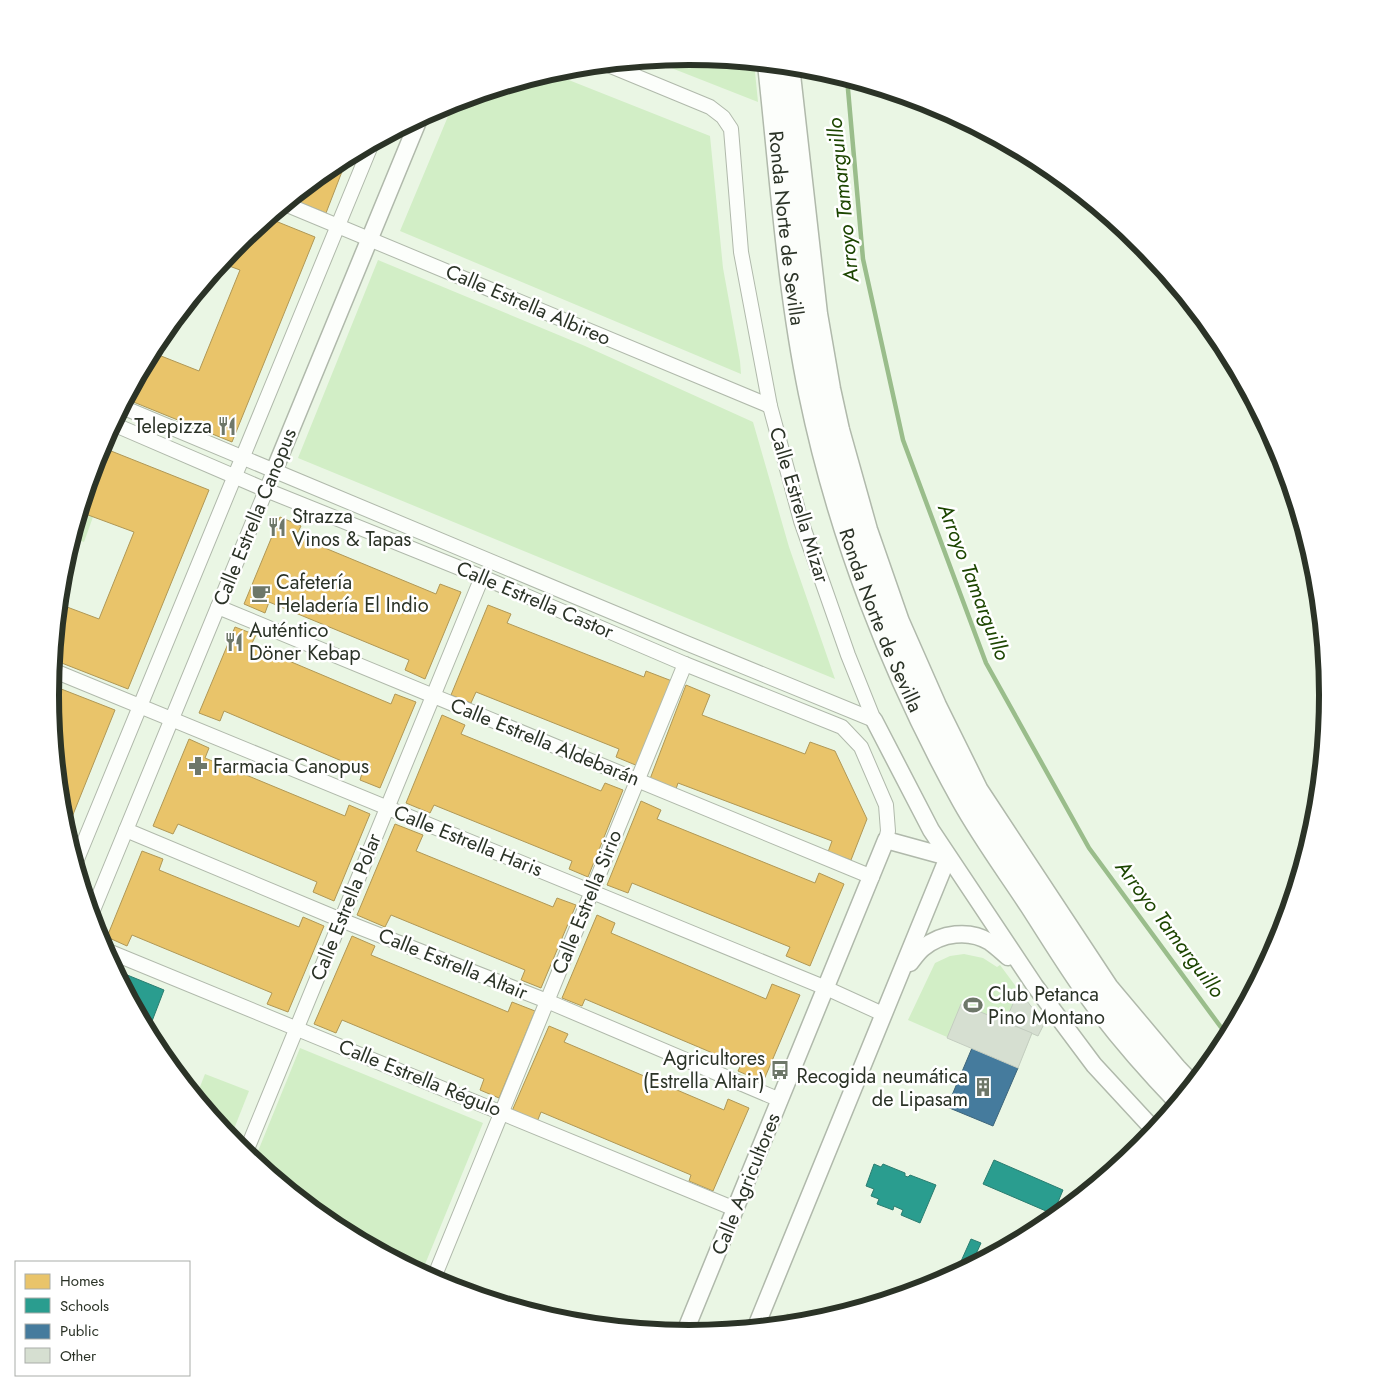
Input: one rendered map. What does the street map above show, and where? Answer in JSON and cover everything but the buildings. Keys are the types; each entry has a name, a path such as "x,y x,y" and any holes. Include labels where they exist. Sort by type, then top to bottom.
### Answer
{"highway":[{"name":"Ronda Norte de Sevilla","path":"770,70 796,305 810,392 847,531 881,628 920,716 964,802 1098,1005 1176,1097"},
{"name":"Ronda Norte de Sevilla","path":"789,73 816,314 829,389 840,438 866,530 898,622 935,706 977,791 1107,988 1187,1082"}],"street":[{"name":"Calle Estrella Mizar","path":"618,69 710,107 723,118 730,129 741,252 770,406 801,521 848,655 874,720 931,830 1035,986"},
{"name":"Calle Estrella Canopus","path":"95,906 415,128"},
{"name":"Calle Estrella Canopus","path":"79,854 368,153"},
{"name":"Calle Estrella Albireo","path":"292,207 770,406"},
{"name":"Calle Estrella Castor","path":"128,409 874,720"},
{"name":"Calle Estrella Castor","path":"120,427 266,490 482,577 685,664 842,727 861,746 886,805 888,831 886,840"},
{"name":"Calle Estrella Polar","path":"248,1147 482,577"},
{"name":"Calle Estrella Aldebarán","path":"218,607 872,877"},
{"name":"Calle Estrella Sirio","path":"436,1273 685,664"},
{"name":"Calle Estrella Haris","path":"60,673 826,988 883,1014"},
{"name":"Calle Estrella Altair","path":"126,830 341,920 547,1001 780,1100"},
{"path":"758,1322 948,857 886,840"},
{"name":"Calle Agricultores","path":"687,1326 886,840"},
{"path":"900,974 922,948 940,938 966,934 980,936 991,942 1035,986 1094,1065 1150,1126"},
{"name":"Calle Estrella Régulo","path":"115,954 297,1027 736,1210"}],"green space":[{"path":"665,66 731,66 755,68 758,102"},
{"path":"563,78 710,136 723,268 741,374 400,231 450,112 526,86"},
{"path":"378,260 585,346 753,422 789,547 835,679 298,458"},
{"path":"86,514 93,517 84,542 78,540"},
{"name":"Club Petanca Pino Montano","path":"964,954 983,958 997,967 1000,965 1044,1024 1038,1036 1032,1034 1018,1068 908,1020 935,963 950,956"},
{"path":"300,1048 483,1123 424,1267 374,1242 339,1220 306,1196 257,1154"},
{"path":"205,1074 249,1091 233,1131 215,1111 198,1091"},
{"path":"787,1313 796,1317 785,1319"}],"waterway":[{"name":"Arroyo Tamarguillo","path":"848,85 863,259 903,440 986,663 1089,848 1224,1030"}],"place":[{"name":"Telepizza","path":"227,426"},
{"name":"Strazza Vinos & Tapas","path":"277,527"},
{"name":"Cafetería Heladería El Indio","path":"261,593"},
{"name":"Auténtico Döner Kebap","path":"234,642"},
{"name":"Farmacia Canopus","path":"198,766"},
{"name":"Club Petanca Pino Montano","path":"973,1005"},
{"name":"Agricultores (Estrella Altair)","path":"780,1070"},
{"name":"Recogida neumática de Lipasam","path":"983,1087"}]}
